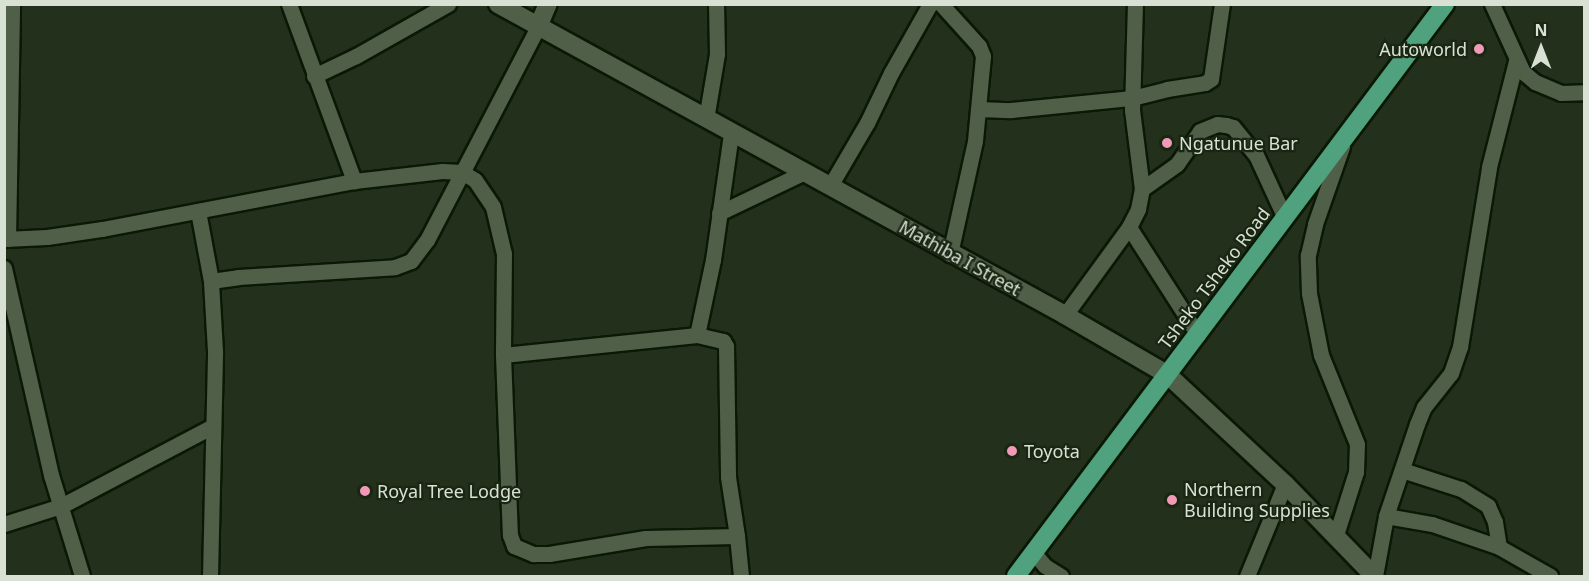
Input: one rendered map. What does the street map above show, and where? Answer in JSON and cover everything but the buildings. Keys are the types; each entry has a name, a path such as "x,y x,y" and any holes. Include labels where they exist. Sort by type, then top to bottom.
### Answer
{"highway":[{"name":"Tsheko Tsheko Road","path":"1016,576 1445,4"}],"street":[{"path":"12,4 6,239 46,237 102,229 354,182 442,171 462,172 476,180 484,190 500,227 504,254 503,355 510,535 514,546 523,552 549,554 646,538 736,536"},
{"path":"289,4 354,182"},
{"path":"314,76 356,56 448,4"},
{"name":"Mathiba I Street","path":"498,4 950,254 1065,315 1168,375 1285,484 1375,576"},
{"path":"211,281 238,277 396,267 411,261 428,240 548,4"},
{"path":"706,119 717,54 716,4"},
{"path":"830,186 867,123 891,73 930,4"},
{"path":"941,4 981,50 978,109 970,173 950,254"},
{"path":"1065,315 1129,227 1138,208 1142,189 1132,98 1135,4"},
{"path":"978,109 1011,110 1132,98 1167,89 1205,84 1211,79 1222,4"},
{"path":"1492,4 1516,61 1535,82 1561,93 1584,92"},
{"path":"1375,576 1386,516 1424,407 1443,386 1460,347 1489,167 1516,61"},
{"path":"1142,189 1177,164 1200,132 1217,124 1226,125 1233,127 1256,155 1285,218"},
{"path":"697,335 712,260 731,133"},
{"path":"1336,535 1356,472 1356,444 1321,355 1309,293 1308,255 1315,225 1346,137"},
{"path":"719,213 805,172"},
{"path":"198,211 211,281 215,351 210,576"},
{"path":"1129,227 1198,335"},
{"path":"4,268 26,369 61,506 82,576"},
{"path":"503,355 697,335 717,338 726,346 728,477 741,576"},
{"path":"4,524 61,506 213,426"},
{"path":"1402,470 1461,489 1488,506 1495,522 1498,547"},
{"path":"1247,576 1285,484"},
{"path":"1386,516 1432,524 1498,547 1550,576"},
{"path":"1034,553 1045,566 1061,576"}],"place":[{"name":"Autoworld","path":"1479,49"},
{"name":"Ngatunue Bar","path":"1167,143"},
{"name":"Toyota","path":"1012,451"},
{"name":"Royal Tree Lodge","path":"365,491"},
{"name":"Northern Building Supplies","path":"1172,500"}]}
